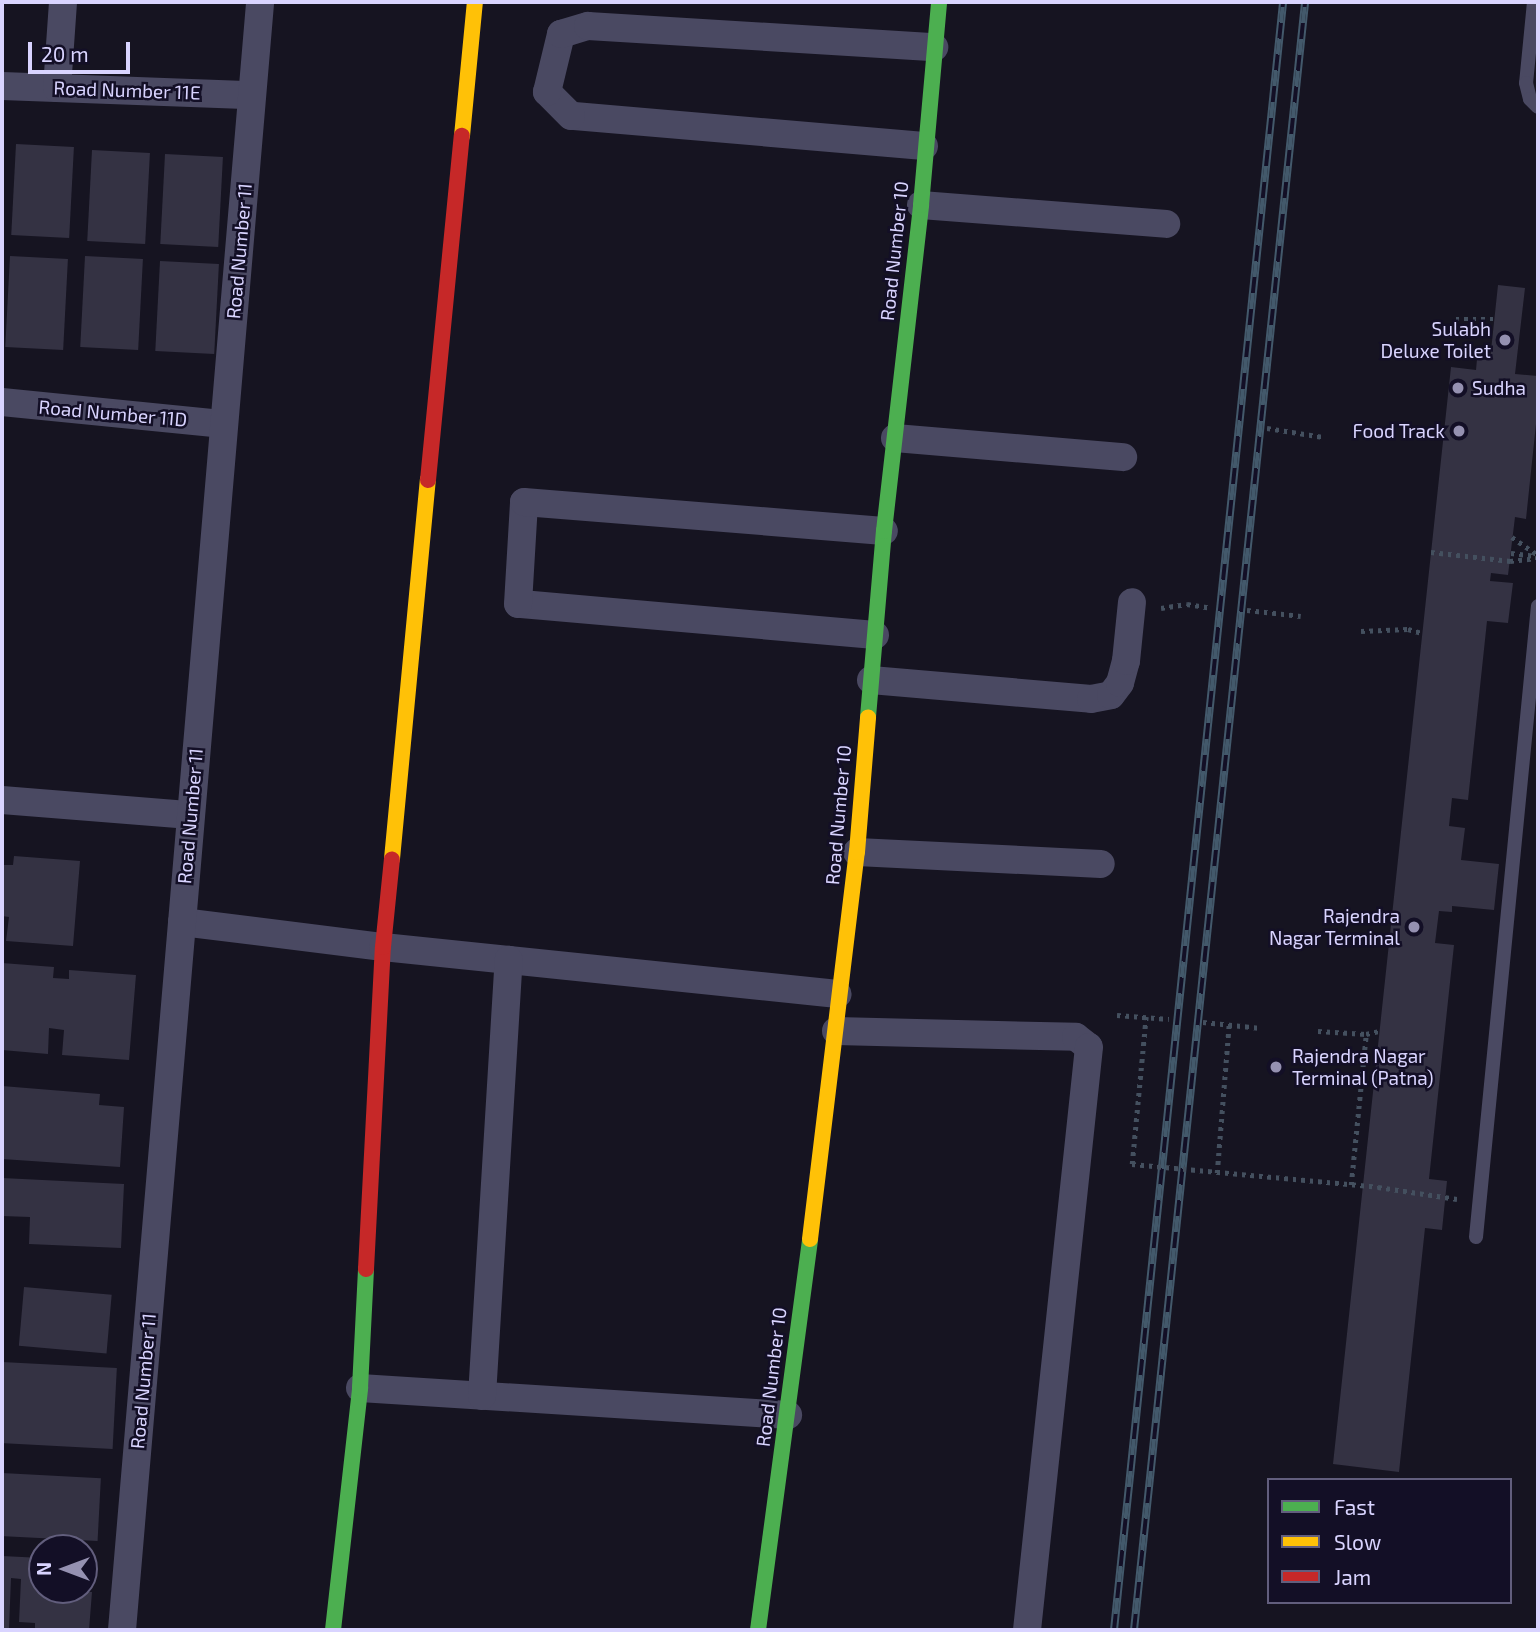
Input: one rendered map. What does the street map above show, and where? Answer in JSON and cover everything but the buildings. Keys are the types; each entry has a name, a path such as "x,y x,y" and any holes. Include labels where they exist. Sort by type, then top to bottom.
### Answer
{"street":[{"path":"57,88 64,2"},
{"name":"Road Number 11","path":"122,1630 260,2"},
{"path":"333,1630 360,1388 383,947 475,2"},
{"name":"Road Number 10","path":"758,1630 788,1415 857,852 884,531 921,205 924,146 939,2"},
{"path":"924,146 571,116 547,92 561,34 588,26 934,47"},
{"name":"Road Number 11E","path":"2,86 252,95"},
{"path":"921,205 1166,224"},
{"name":"Road Number 11D","path":"2,402 224,424"},
{"path":"895,438 1123,457"},
{"path":"875,635 518,604 524,502 884,531"},
{"path":"871,680 1091,699 1111,695 1120,683 1126,661 1132,602"},
{"path":"2,800 190,815"},
{"path":"857,852 1101,864"},
{"path":"182,922 383,947 838,994"},
{"path":"482,1396 509,960"},
{"path":"836,1031 1076,1037 1089,1047 1027,1630"},
{"path":"360,1388 788,1415"}],"lane":[{"path":"1534,2 1526,83 1530,99 1538,107"},
{"path":"1476,1237 1533,715 1538,606"}],"path":[{"path":"1456,319 1494,320"},
{"path":"1268,428 1296,435 1323,437"},
{"path":"1512,537 1538,557"},
{"path":"1431,552 1510,561 1538,557"},
{"path":"1511,553 1538,557"},
{"path":"1160,608 1186,604 1211,608"},
{"path":"1247,610 1301,617"},
{"path":"1361,631 1408,629 1422,633"},
{"path":"1117,1015 1169,1019"},
{"path":"1146,1017 1132,1164 1351,1185 1480,1202"},
{"path":"1203,1022 1261,1028"},
{"path":"1217,1172 1229,1024"},
{"path":"1318,1031 1366,1034 1379,1031"},
{"path":"1351,1185 1366,1034"}],"railway":[{"path":"1114,1630 1283,2"},
{"path":"1134,1630 1305,2"}],"traffic: fast":[{"path":"868,717 884,531 921,205 939,2"},
{"path":"758,1630 810,1239"},
{"path":"333,1630 360,1388 366,1269"}],"traffic: slow":[{"path":"462,136 475,2"},
{"path":"392,859 428,480"},
{"path":"810,1239 857,852 868,717"}],"traffic: jam":[{"path":"428,480 462,136"},
{"path":"366,1269 383,947 392,859"}],"place":[{"name":"Sulabh Deluxe Toilet","path":"1505,340"},
{"name":"Sudha","path":"1458,388"},
{"name":"Food Track","path":"1459,431"},
{"name":"Rajendra Nagar Terminal","path":"1414,927"},
{"name":"Rajendra Nagar Terminal (Patna)","path":"1276,1067"}]}
